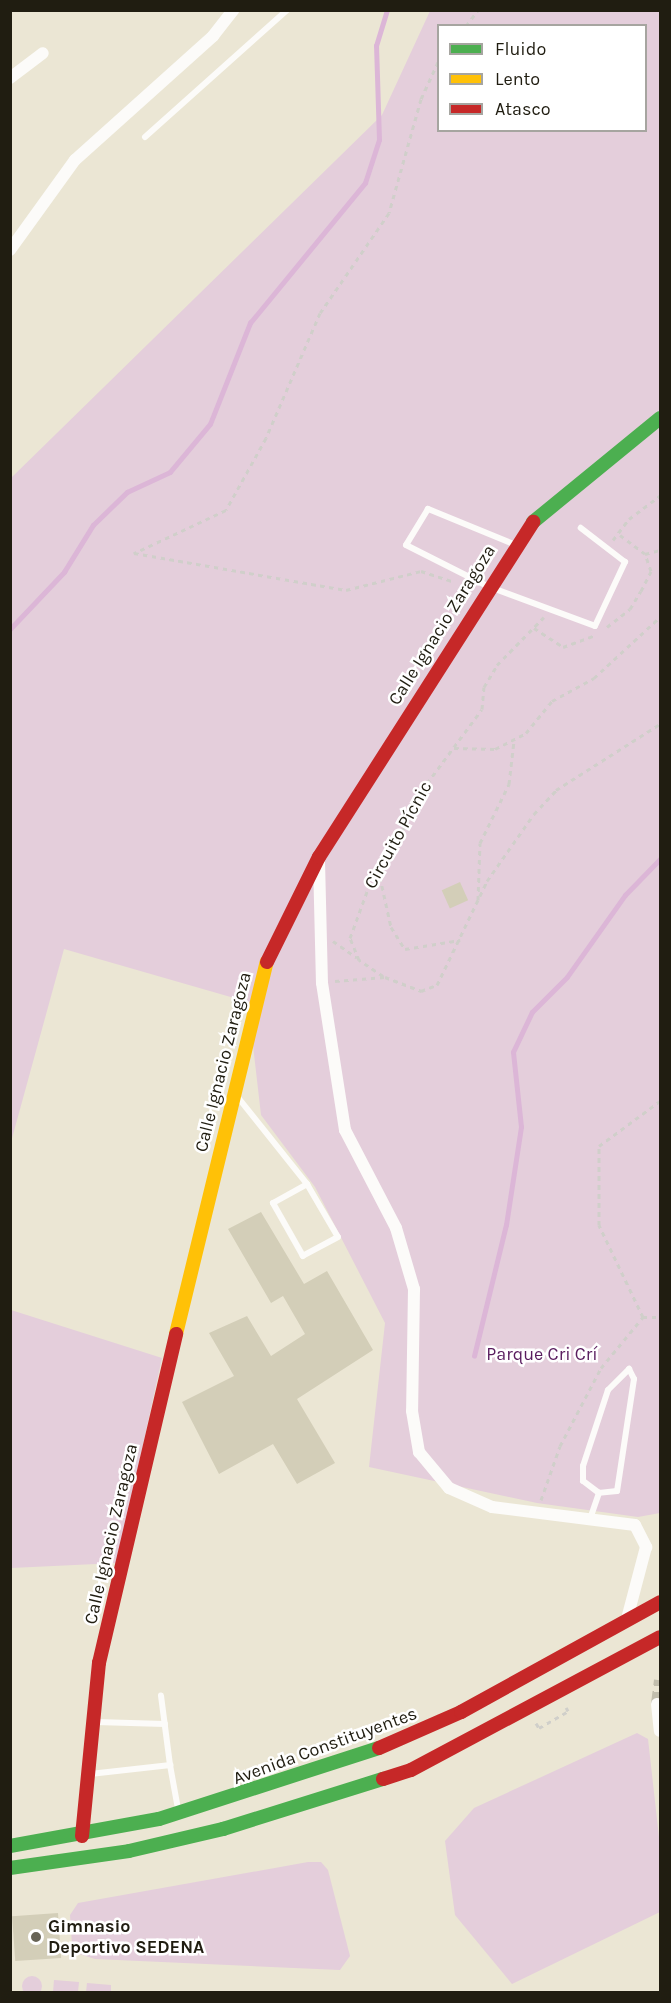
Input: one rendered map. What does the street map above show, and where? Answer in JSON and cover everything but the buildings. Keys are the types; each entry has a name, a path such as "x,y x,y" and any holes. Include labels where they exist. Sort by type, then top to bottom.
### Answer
{"main road":[{"name":"Calle Ignacio Zaragoza","path":"82,1836 86,1774 99,1663 259,979 319,857 514,544 544,509 660,418"},
{"name":"Avenida Constituyentes","path":"10,1846 82,1836 180,1813 412,1737 660,1602"},
{"path":"10,1868 129,1851 223,1829 411,1770 660,1637"}],"street":[{"path":"10,250 75,160 213,36 233,10"},
{"path":"10,78 43,53"},
{"path":"319,857 321,983 345,1130 396,1228 414,1289 412,1412 418,1452 449,1488 492,1507 590,1520 626,1521 641,1531 646,1548 627,1622"},
{"path":"657,1704 660,1731"}],"lane":[{"path":"145,137 287,10"},
{"path":"514,544 428,509 406,545 486,589 551,609 595,626 625,562 581,528"},
{"path":"234,1092 307,1184 338,1237 303,1256 273,1203 307,1184"},
{"path":"629,1369 634,1379 617,1491 599,1493 583,1481 583,1466 608,1390 629,1369"},
{"path":"590,1520 599,1493"},
{"path":"161,1696 170,1765 180,1813"},
{"path":"92,1722 165,1724"},
{"path":"86,1774 170,1765"}],"path":[{"path":"468,24 478,10"},
{"path":"437,64 421,99 389,213 321,313 266,438 226,510 134,553 346,590 421,572 486,589"},
{"path":"604,546 620,535 629,519 660,496"},
{"path":"620,535 645,554 660,550"},
{"name":"Circuito Pícnic","path":"359,960 350,938 378,868 407,823 411,805 482,709 484,687 496,665 551,609"},
{"path":"454,748 495,748 526,734 552,700 594,678 660,617"},
{"path":"321,935 385,977 421,991 437,985 478,902 534,814 556,790 660,724"},
{"path":"478,902 474,873 480,843 509,784 514,740"},
{"path":"378,868 391,927 405,949 460,940"},
{"path":"321,983 385,977"},
{"path":"643,1317 599,1225 599,1146 660,1101"},
{"path":"532,1512 601,1368 643,1317"},
{"path":"643,1317 660,1317"},
{"path":"539,1728 568,1712"}],"green space":[{"name":"Parque Cri Crí","path":"430,11 660,11 660,1513 638,1517 537,1503 369,1467 385,1323 315,1187 261,1115 248,1002 64,949 11,1142 11,478 382,115"},
{"path":"11,1310 162,1358 117,1563 11,1568"},
{"path":"637,1733 648,1739 660,1846 660,1912 512,1984 455,1915 445,1841 474,1808"},
{"path":"308,1862 321,1862 328,1870 350,1956 340,1970 95,1959 79,1954 72,1944 70,1915 78,1903"},
{"path":"28,1976 36,1976 42,1982 42,1990 36,1996 28,1996 22,1990 22,1982"},
{"path":"54,1980 79,1982 78,1992 53,1992"},
{"path":"87,1983 111,1985 111,1992 86,1992"}],"waterway":[{"path":"10,629 64,572 93,525 127,492 170,472 210,424 250,323 365,183 379,140 376,46 387,10"},
{"path":"474,1356 506,1225 521,1127 513,1052 532,1012 567,977 625,895 660,859"}],"tunnel":[{"path":"657,1704 660,1680"}],"traffic: fast":[{"path":"533,522 660,418"},
{"path":"10,1846 159,1819 379,1748"},
{"path":"10,1868 129,1851 223,1829 383,1779"}],"traffic: slow":[{"path":"176,1334 267,962"}],"traffic: jam":[{"path":"267,962 319,857 533,522"},
{"path":"82,1836 99,1663 176,1334"},
{"path":"379,1748 461,1712 660,1602"},
{"path":"383,1779 411,1770 660,1637"}],"place":[{"name":"Gimnasio Deportivo SEDENA","path":"36,1937"}]}
